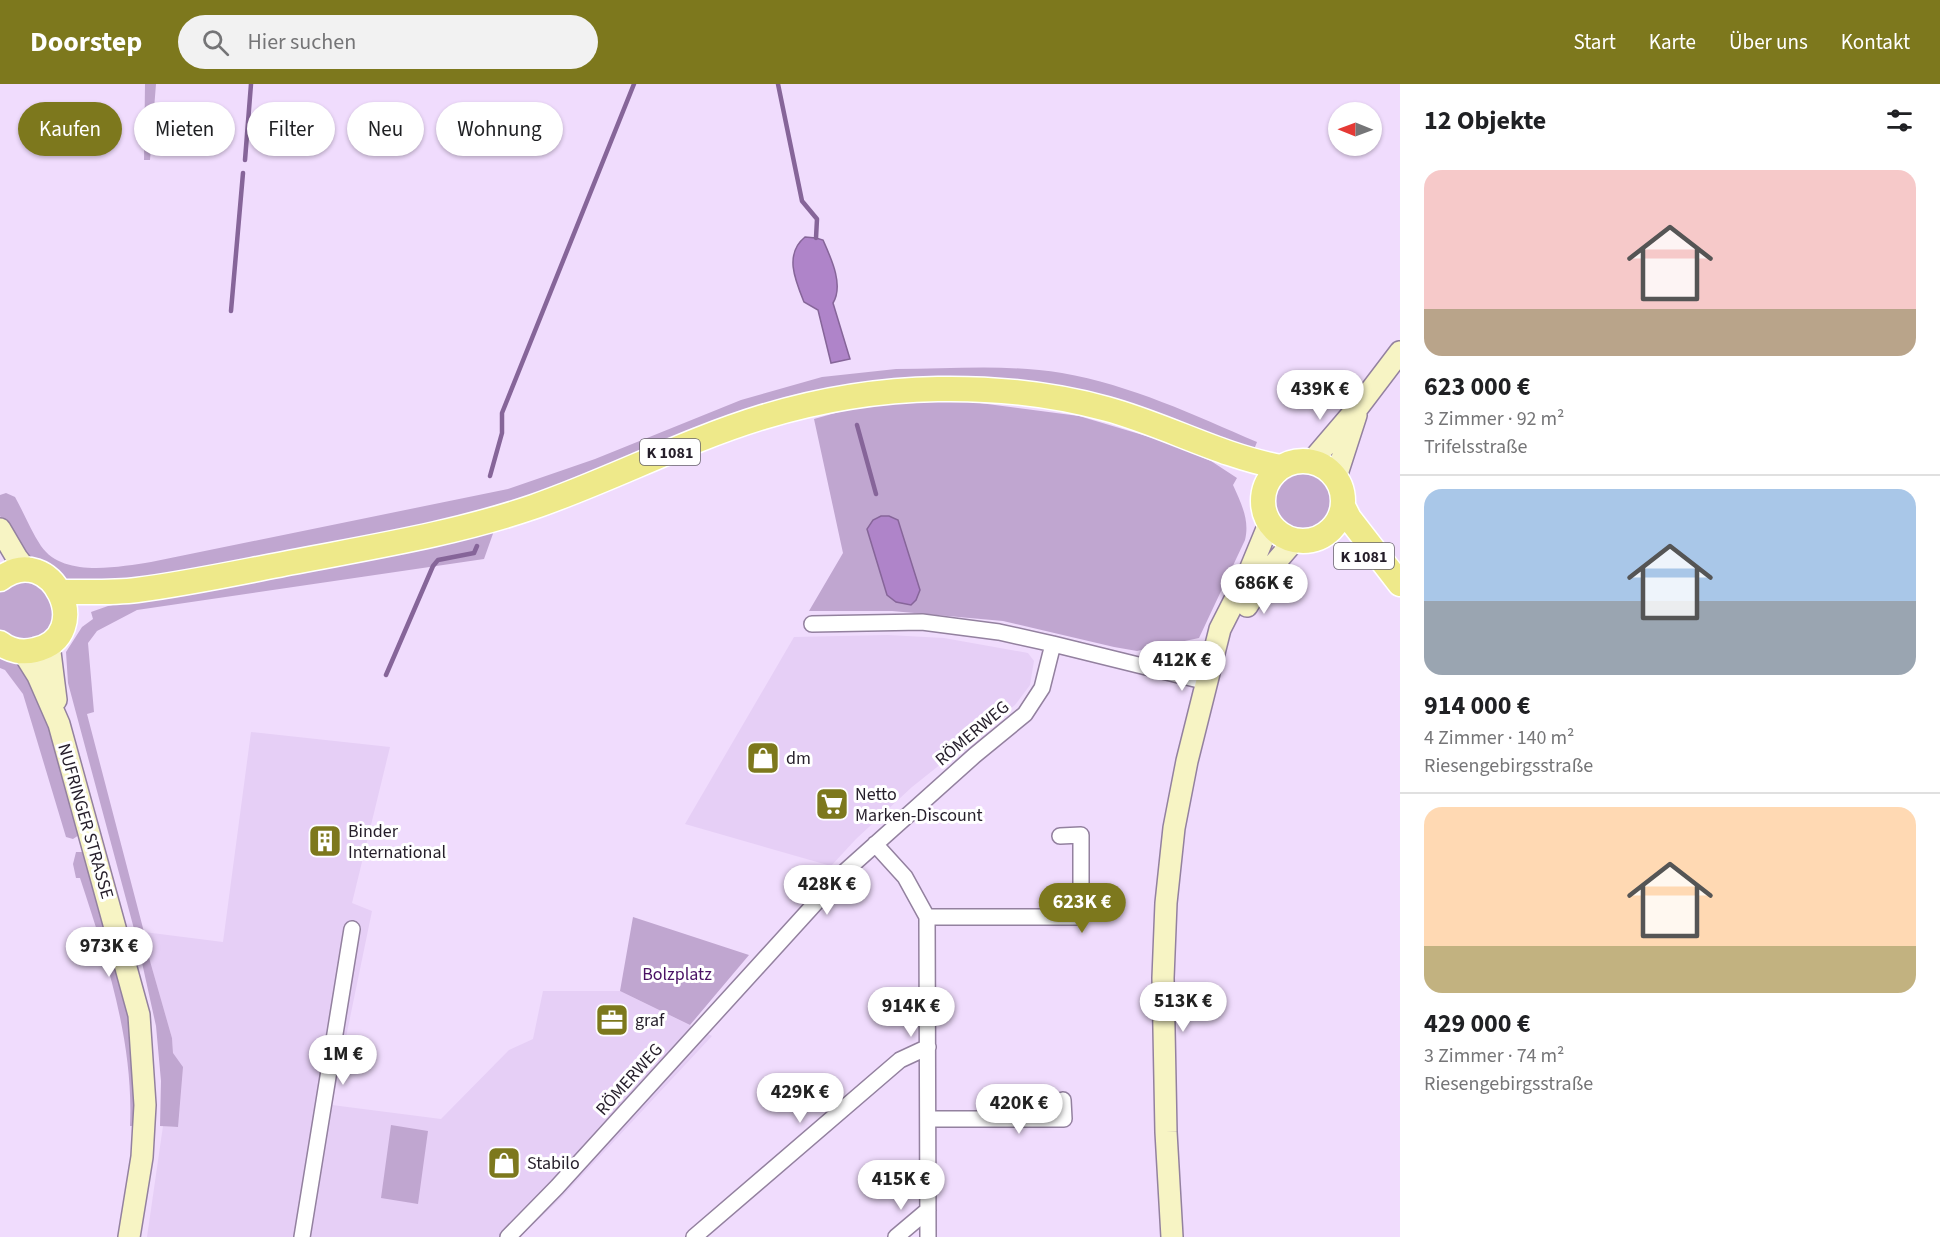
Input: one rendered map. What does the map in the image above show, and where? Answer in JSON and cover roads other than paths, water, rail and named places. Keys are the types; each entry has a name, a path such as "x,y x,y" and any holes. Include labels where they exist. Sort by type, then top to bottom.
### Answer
{"main road":[{"path":"1312,461 1359,406 1400,352"},
{"name":"K 1081","path":"63,604 388,544 485,522 579,490 749,422 801,407 861,395 936,389 989,390 1036,395 1109,409 1208,446 1264,464 1281,467"},
{"path":"1336,477 1359,406"},
{"name":"K 1081","path":"1208,446 1263,492"},
{"path":"1296,461 1312,461 1325,467 1336,477 1342,491 1343,506 1339,521 1330,532 1310,541 1294,541 1280,535 1269,524 1264,512 1263,492 1270,478 1281,467 1296,461"},
{"name":"K 1081","path":"1343,506 1349,518 1400,584"},
{"path":"1172,1237 1163,1035 1166,914 1173,828 1220,629 1250,570 1269,524"},
{"path":"0,529 27,571"},
{"name":"K 1081","path":"1323,536 1337,538 1347,544 1400,584"},
{"path":"1209,675 1258,586 1294,541"},
{"path":"0,576 27,571 36,572 50,580 63,604 61,630 49,644 37,650 23,652 14,651 0,643"},
{"name":"NUFRINGER STRASSE","path":"49,644 59,724 139,1015 145,1105 142,1156 129,1237"},
{"name":"NUFRINGER STRASSE","path":"23,652 38,676 59,724"}],"street":[{"path":"812,624 922,622 999,632 1209,675"},
{"name":"RÖMERWEG","path":"508,1237 557,1187 842,875 975,755 1026,714 1042,688 1053,644"},
{"path":"927,917 1081,917 1081,835 1060,836"},
{"path":"875,844 905,877 927,917 928,1237"},
{"path":"302,1237 352,929"},
{"path":"694,1237 900,1060 928,1047"},
{"path":"929,1119 1064,1119 1063,1100"},
{"path":"896,1237 928,1210"}],"waterway":[{"path":"245,160 251,84"},
{"path":"490,476 502,433 502,413 634,84"},
{"path":"778,84 802,201 817,219 816,238"},
{"path":"231,311 243,173"},
{"path":"857,425 876,494"},
{"path":"386,675 433,566 438,560 474,553 477,546"}],"place":[{"name":"dm","path":"763,758"},
{"name":"Netto Marken-Discount","path":"832,804"},
{"name":"Binder International","path":"325,841"},
{"name":"graf","path":"612,1020"},
{"name":"Stabilo","path":"504,1163"}],"park label":[{"name":"Bolzplatz","path":"677,974"}]}
